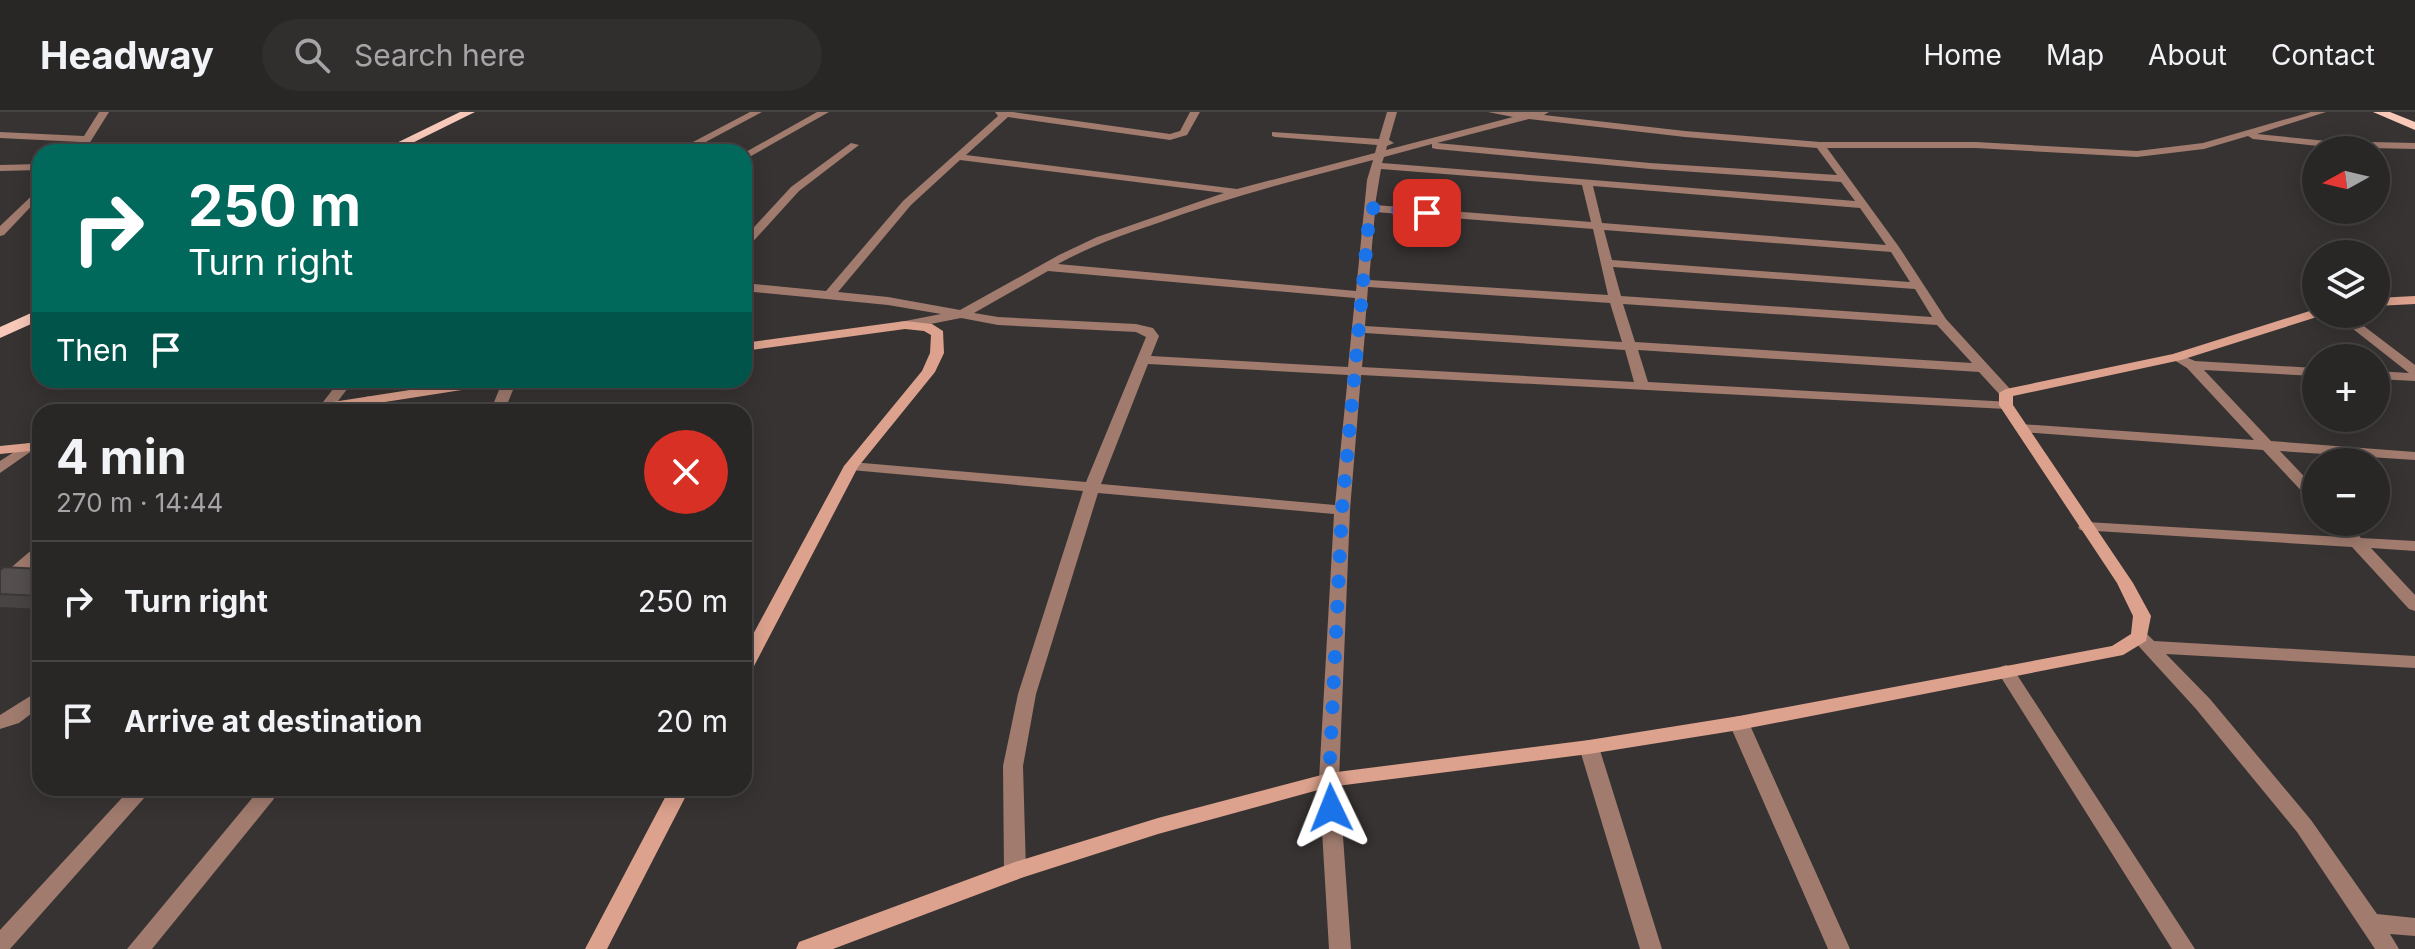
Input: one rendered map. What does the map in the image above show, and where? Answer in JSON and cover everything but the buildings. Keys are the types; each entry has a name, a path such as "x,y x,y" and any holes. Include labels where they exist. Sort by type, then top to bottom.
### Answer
{"main road":[{"path":"401,144 469,112"},
{"path":"2379,112 2415,126"},
{"path":"2390,301 2415,300"},
{"path":"0,333 32,318"},
{"path":"807,949 1015,871 1158,826 1329,780 1589,747 1739,723 2117,651 2145,642 2142,616 2125,583 2021,428 2006,399 2184,361 2302,318"},
{"path":"752,346 905,325 927,327 938,334 937,353 928,372 851,466 752,653"},
{"path":"376,404 459,388"},
{"path":"0,450 32,446"},
{"path":"596,949 676,796"}],"street":[{"path":"84,144 104,112"},
{"path":"695,144 757,112"},
{"path":"752,152 824,112"},
{"path":"993,112 1170,137 1184,133 1195,112"},
{"path":"1340,949 1329,780 1342,510 1370,208 1376,161 1392,112"},
{"path":"1493,112 1685,134 1820,145 1976,145 2137,154 2204,146 2321,112"},
{"path":"905,325 963,314 1101,239 1238,192 1376,161 1544,112"},
{"path":"829,295 907,203 1007,113"},
{"path":"1275,134 1845,179"},
{"path":"0,135 87,139"},
{"path":"2248,135 2327,144 2415,146"},
{"path":"752,236 795,189 854,145"},
{"path":"1820,145 1895,249 1941,321 1984,368 2006,399"},
{"path":"957,157 1238,192"},
{"path":"1376,161 1587,183 1864,205"},
{"path":"0,168 32,167"},
{"path":"1587,183 1616,302 1643,387"},
{"path":"0,233 32,201"},
{"path":"1370,208 1895,249"},
{"path":"0,220 13,221"},
{"path":"1607,263 1917,286"},
{"path":"1047,267 1361,289 1941,321"},
{"path":"752,288 888,301 998,321 1148,331 1153,336 1091,489 1027,694 1013,766 1015,871"},
{"path":"2358,328 2415,374"},
{"path":"1358,329 1984,368"},
{"path":"1142,360 1643,387 2006,399"},
{"path":"2184,361 2302,371"},
{"path":"2184,361 2302,483"},
{"path":"2390,375 2415,374"},
{"path":"329,404 341,388"},
{"path":"2021,428 2415,456"},
{"path":"0,468 32,447"},
{"path":"851,466 1342,510"},
{"path":"2086,527 2415,546"},
{"path":"2350,536 2415,605"},
{"path":"0,586 32,559"},
{"path":"2145,642 2415,662"},
{"path":"2145,642 2203,704 2304,826 2388,949"},
{"path":"2006,671 2184,949"},
{"path":"0,722 12,718 32,703"},
{"path":"1739,723 1839,949"},
{"path":"1589,747 1651,949"},
{"path":"0,945 136,796"},
{"path":"138,949 265,796"},
{"path":"2370,923 2415,927"}],"route":[{"path":"1331,808 1329,780 1342,510 1370,208 1427,213"}]}
